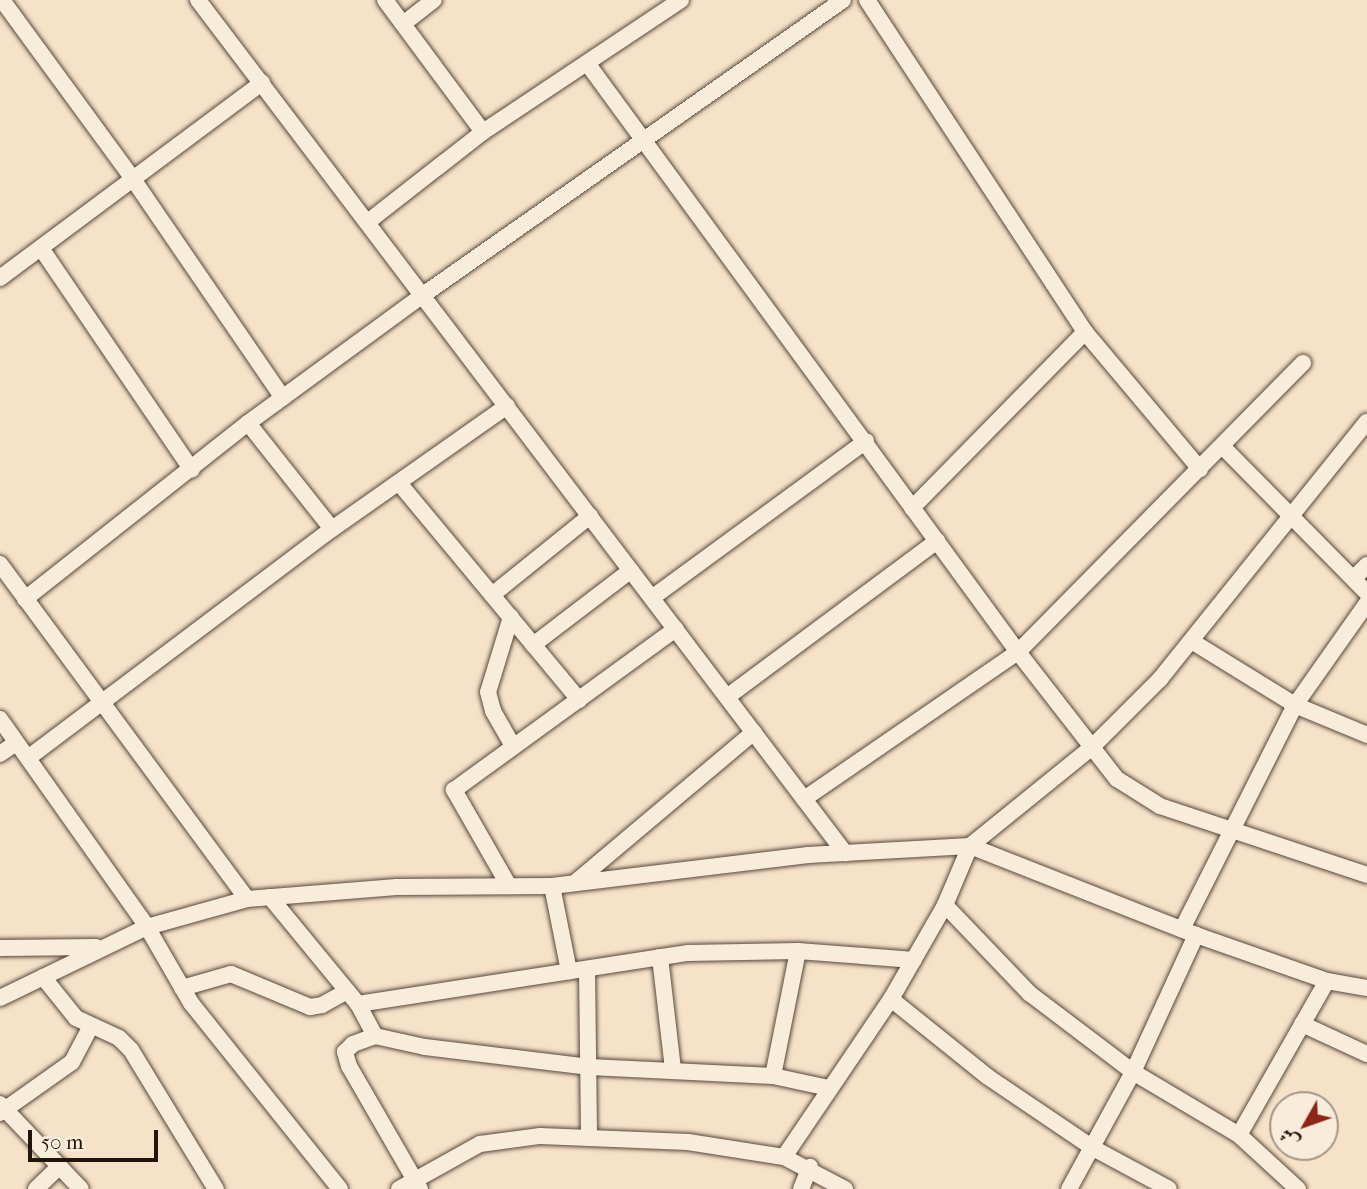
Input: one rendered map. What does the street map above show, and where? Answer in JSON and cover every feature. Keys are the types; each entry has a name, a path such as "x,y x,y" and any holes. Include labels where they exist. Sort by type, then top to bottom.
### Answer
{"street":[{"path":"2,0 133,179 283,398"},
{"path":"198,0 369,221 845,853"},
{"path":"385,0 484,132"},
{"path":"403,24 434,0"},
{"path":"369,221 484,132 681,0"},
{"path":"24,599 192,470 248,423 423,295 843,0"},
{"path":"867,0 1085,332 1200,469"},
{"path":"587,62 1018,652 1117,779 1160,806 1367,875"},
{"path":"0,278 262,83"},
{"path":"41,248 192,470"},
{"path":"912,508 1085,332"},
{"path":"804,799 1018,652 1303,363"},
{"path":"28,758 98,702 332,529 508,406"},
{"path":"784,1157 891,999 945,905 970,846 1091,748 1193,642 1288,515 1367,422"},
{"path":"248,423 332,529"},
{"path":"653,597 866,441"},
{"path":"1223,447 1367,593"},
{"path":"399,483 579,699"},
{"path":"492,595 590,516"},
{"path":"727,697 937,541"},
{"path":"0,564 98,702 247,899"},
{"path":"1354,577 1367,565"},
{"path":"533,645 631,570"},
{"path":"1069,1189 1133,1072 1234,829 1295,705 1367,603"},
{"path":"510,617 488,692 493,711 513,746"},
{"path":"509,886 454,790 676,629"},
{"path":"1193,642 1295,705 1367,735"},
{"path":"0,719 147,928 183,988 249,1080 340,1189"},
{"path":"578,881 754,732"},
{"path":"0,754 16,743"},
{"path":"0,998 101,947 147,928 247,899 397,887 552,886 845,853 970,846 1189,932 1327,981 1367,988"},
{"path":"552,886 569,971"},
{"path":"270,897 358,1004 376,1036"},
{"path":"945,905 1029,993 1133,1072 1239,1135 1298,1189"},
{"path":"0,948 101,947"},
{"path":"358,1004 660,957 797,951 914,960"},
{"path":"773,1076 797,951"},
{"path":"660,957 673,1070"},
{"path":"587,969 589,1138"},
{"path":"183,988 232,974 310,1007 322,1005 347,991"},
{"path":"43,977 64,1006 91,1026 119,1038 131,1051 216,1189"},
{"path":"1239,1135 1327,981"},
{"path":"891,999 988,1077 1093,1148 1169,1189"},
{"path":"1302,1024 1367,1054"},
{"path":"81,1189 1,1109 72,1062 91,1026"},
{"path":"417,1185 345,1056 353,1044 376,1036 425,1047 590,1067 773,1076 829,1088"},
{"path":"399,1189 417,1185 491,1141 589,1138 688,1142 784,1157 810,1167 845,1189"},
{"path":"36,1189 60,1166"},
{"path":"801,1189 810,1167"}]}
